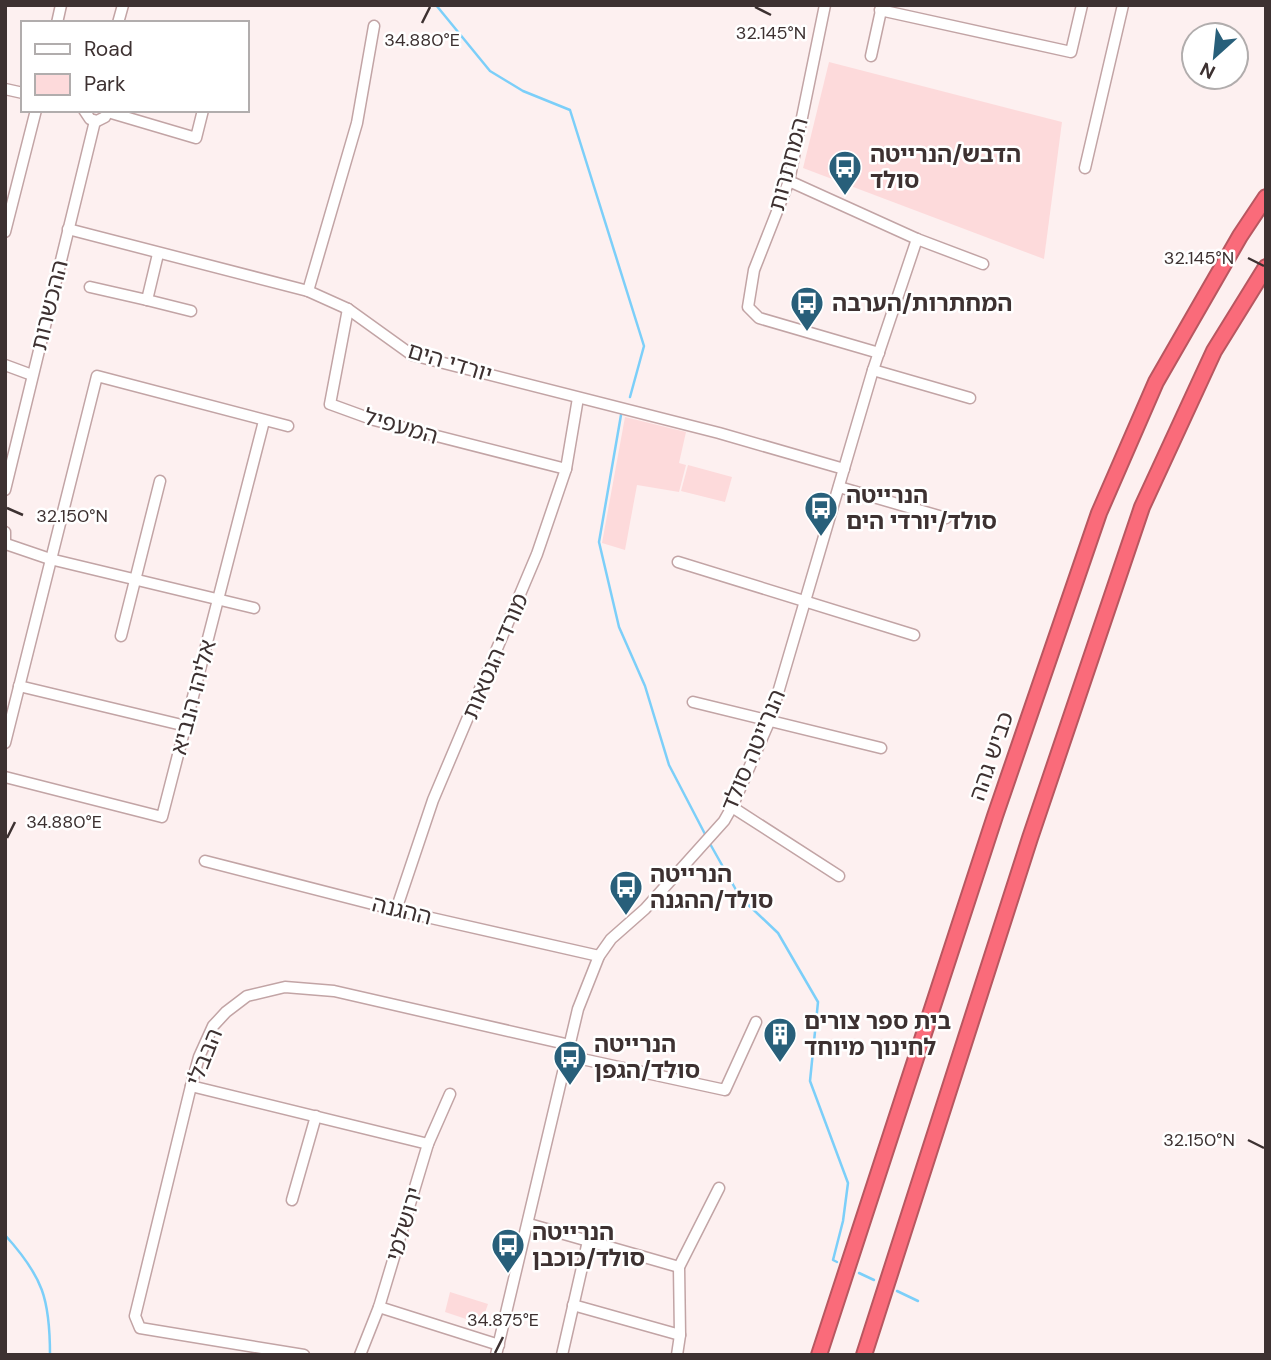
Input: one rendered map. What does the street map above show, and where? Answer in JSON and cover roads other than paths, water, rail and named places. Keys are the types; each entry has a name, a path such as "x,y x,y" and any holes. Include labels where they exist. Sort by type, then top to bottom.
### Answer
{"highway":[{"name":"כביש גהה","path":"819,1355 995,816 1099,513 1156,382 1240,236 1266,197"},
{"path":"864,1355 1030,838 1142,507 1214,351 1266,267"}],"street":[{"name":"המחתרות","path":"825,5 789,181 754,270 748,307 759,318 879,353"},
{"path":"871,56 881,8 1071,52 1082,5"},
{"path":"1085,168 1123,5"},
{"path":"308,291 357,123 374,26"},
{"path":"5,232 10,189 35,112"},
{"path":"86,112 95,121 103,120 107,112"},
{"path":"111,112 196,138 202,112"},
{"name":"ההכשרות","path":"5,490 95,121"},
{"path":"789,181 917,239 983,264"},
{"name":"יורדי הים","path":"68,229 308,291 348,309 412,355 719,433 844,469"},
{"name":"הנרייטה סולד","path":"498,1350 578,1009 599,956 611,939 645,909 724,821 732,807 770,720 873,370 917,239"},
{"path":"148,300 159,254"},
{"path":"90,288 191,311"},
{"name":"המעפיל","path":"348,309 330,404 374,420 566,469"},
{"path":"5,365 32,375"},
{"path":"873,370 970,398"},
{"path":"5,743 97,376 288,426"},
{"name":"מורדי הגטאות","path":"396,910 433,800 511,622 566,469 578,398"},
{"name":"אליהו הנביא","path":"5,777 162,817 264,421"},
{"path":"121,636 160,481"},
{"path":"839,487 946,518"},
{"path":"5,532 6,545 50,559 254,608"},
{"path":"678,562 914,635"},
{"path":"19,686 186,726"},
{"path":"693,702 881,748"},
{"path":"732,807 839,876"},
{"name":"ההגנה","path":"205,861 396,910 599,956"},
{"name":"הבבלי","path":"304,1355 140,1328 135,1316 191,1086 199,1057 213,1026 247,996 285,987 334,991 570,1045"},
{"path":"568,1056 725,1090 756,1022"},
{"path":"191,1086 428,1143"},
{"name":"ירושלמי","path":"360,1355 379,1307 428,1143 450,1094"},
{"path":"292,1200 316,1116"},
{"path":"677,1355 680,1335 679,1267 719,1188"},
{"path":"528,1224 679,1267"},
{"path":"562,1355 588,1241"},
{"path":"573,1305 680,1335"},
{"path":"379,1307 498,1350"}],"waterway":[{"path":"436,5 490,71 523,91 570,110 644,346 630,397"},
{"path":"621,415 599,542 619,627 645,686 669,765 706,836"},
{"path":"709,842 740,897 778,933 818,1002 810,1081 848,1183 843,1221 833,1260 837,1262"},
{"path":"5,1235 28,1264 42,1290 50,1335 50,1355"},
{"path":"859,1273 874,1280"},
{"path":"897,1291 918,1301"}],"place":[{"name":"הדבש/הנרייטה סולד","path":"845,197"},
{"name":"המחתרות/הערבה","path":"807,333"},
{"name":"הנרייטה סולד/יורדי הים","path":"821,538"},
{"name":"הנרייטה סולד/ההגנה","path":"626,917"},
{"name":"בית ספר צורים לחינוך מיוחד","path":"780,1064"},
{"name":"הנרייטה סולד/הגפן","path":"570,1087"},
{"name":"הנרייטה סולד/כוכבן","path":"508,1275"}]}
